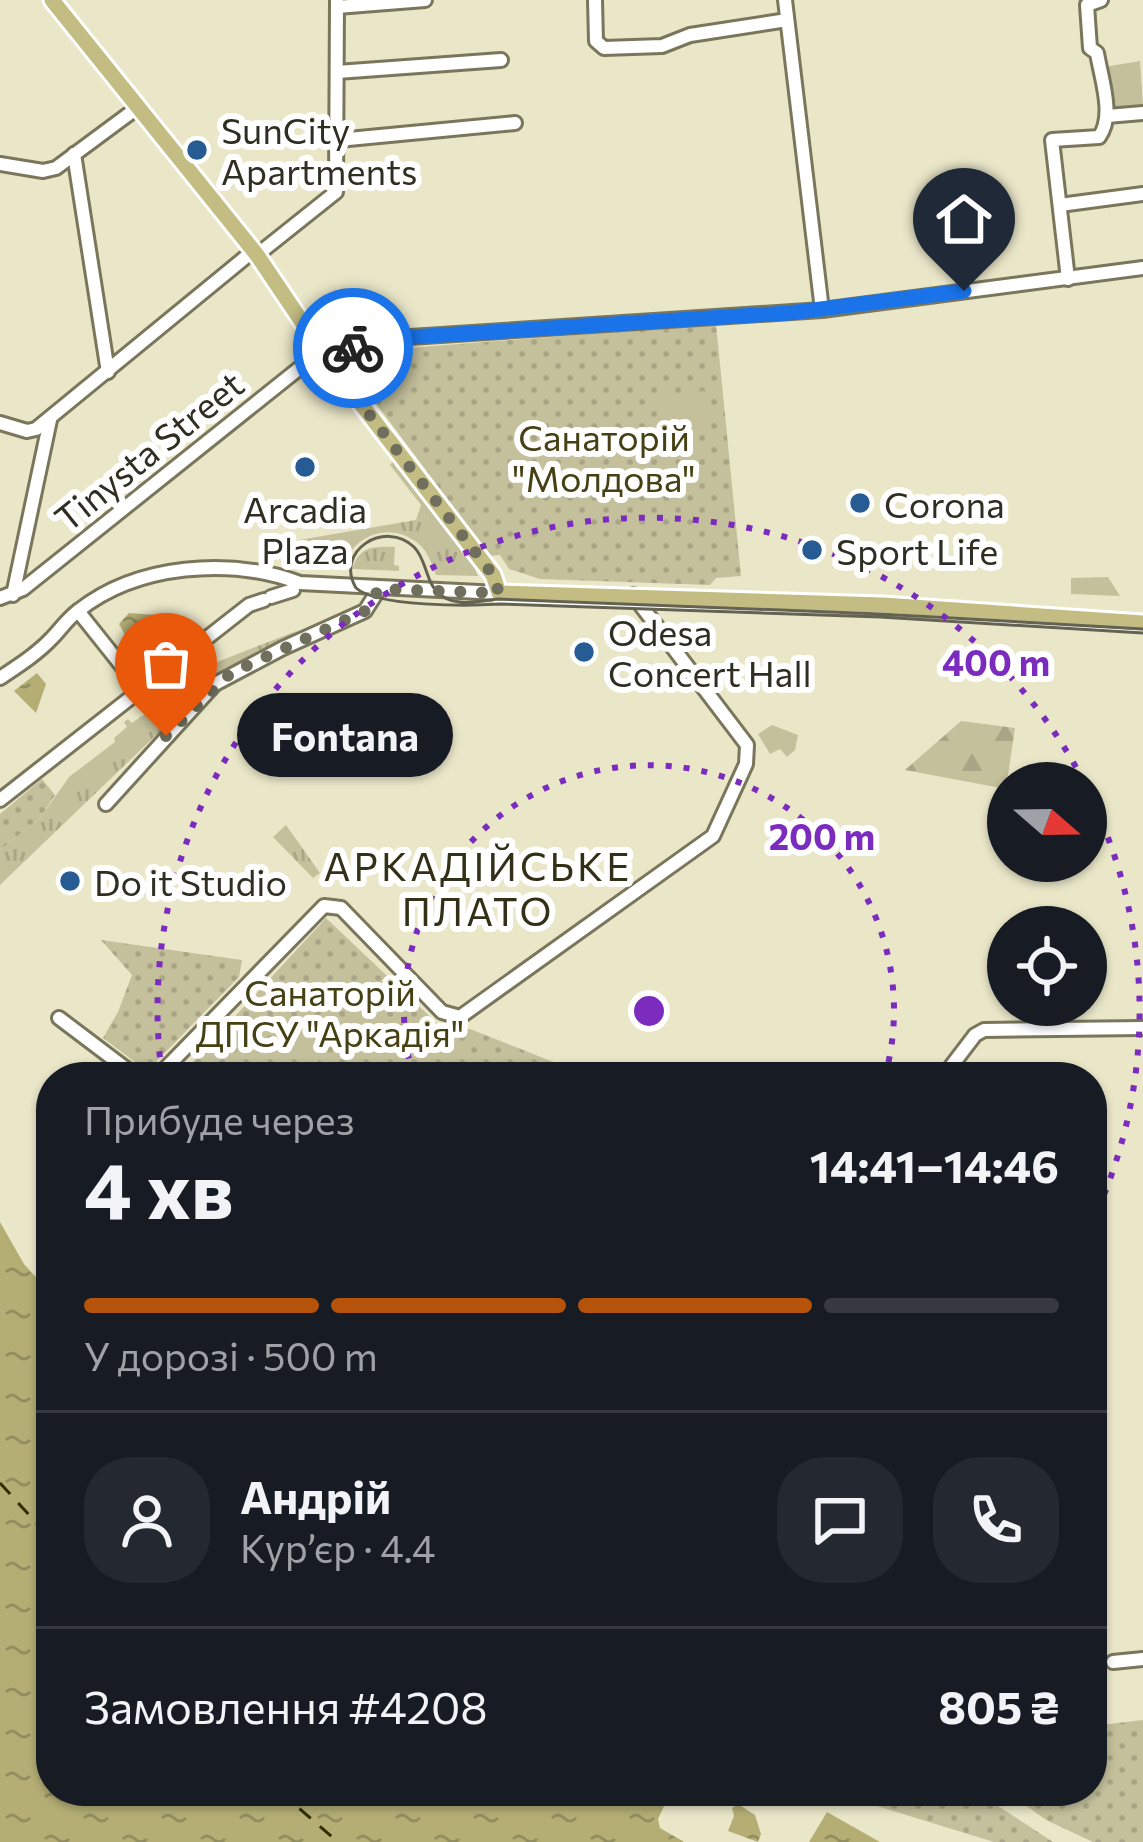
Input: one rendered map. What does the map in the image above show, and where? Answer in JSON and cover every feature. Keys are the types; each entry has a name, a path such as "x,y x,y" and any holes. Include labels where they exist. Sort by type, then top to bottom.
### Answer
{"main road":[{"path":"52,0 256,255 326,358 493,575 499,593 883,605 1143,623"}],"street":[{"path":"0,424 27,431 50,418 247,256 256,255 336,192 337,3 425,0"},
{"path":"595,0 596,41 604,48 662,46 690,35 787,20"},
{"path":"784,0 821,310"},
{"path":"1068,279 1052,140 1099,137 1105,131 1107,116 1097,53 1090,48 1087,5 1101,0"},
{"path":"337,71 501,60"},
{"path":"0,164 43,171 56,168 137,108"},
{"path":"1107,116 1143,113"},
{"path":"338,140 515,123"},
{"path":"74,154 108,372"},
{"path":"1060,206 1143,194"},
{"name":"Tinysta Street","path":"6,596 326,358 364,340 821,310 1143,268"},
{"path":"6,596 50,418"},
{"path":"0,678 47,644 78,611 128,581 204,569 275,574 297,586"},
{"path":"0,800 248,605 297,586 499,593"},
{"path":"106,804 215,684 365,611 375,589"},
{"path":"172,1062 324,906 341,908 442,1012 460,1017 713,836 746,764 747,745 633,595"},
{"path":"78,611 141,690"},
{"path":"58,1018 117,1062"},
{"path":"954,1062 984,1030 1143,1028"},
{"path":"1113,1663 1143,1659"}],"green space":[{"path":"1140,61 1143,106 1110,110 1104,67"},
{"name":"Санаторій \"Молдова\"","path":"716,324 741,576 716,578 710,585 540,579 509,569 500,555 490,556 348,366 369,351"},
{"path":"704,391 709,427 663,433 659,397"},
{"path":"394,460 478,576 436,575 419,544 393,532 362,541 343,568 338,567 338,559 293,557 293,541 416,520 421,505 390,465"},
{"path":"395,547 394,565 399,571 352,569 368,549"},
{"path":"1108,577 1120,596 1071,594 1071,578"},
{"path":"299,630 204,689 0,885 0,850 40,818 69,777 115,742 127,727 124,722 132,723 180,695 199,669"},
{"path":"961,721 1015,728 1010,762 987,762 987,785 905,770"},
{"path":"772,725 798,735 795,750 787,757 780,749 770,754 758,734"},
{"path":"42,779 55,795 40,818 0,850 0,814"},
{"path":"286,825 320,873 313,878 273,837"},
{"name":"Санаторій ДПСУ \"Аркадія\"","path":"326,918 443,1029 470,1029 553,1062 193,1062"},
{"path":"101,940 242,960 239,977 156,1062 135,1062 103,1038 132,975"},
{"path":"324,1010 346,1027 317,1062 294,1048"},
{"path":"1143,1720 1143,1842 1093,1842 1027,1806 1107,1806 1107,1724"},
{"path":"877,1806 998,1806 1053,1842 994,1842"}],"water":[{"path":"129,613 170,616 171,628 131,646 119,624"},
{"path":"37,673 46,684 36,713 14,691"},
{"path":"0,1222 36,1277 36,1806 664,1806 660,1828 684,1842 0,1842"},
{"path":"741,1806 755,1815 761,1834 758,1842 728,1831 732,1808"},
{"path":"827,1812 880,1842 809,1842"}],"ferry route":[{"path":"0,1483 36,1523"},
{"path":"296,1806 338,1842"}],"tram line":[{"path":"1143,629 880,614 498,599 462,602 436,591 414,547 390,536 357,551 351,574 356,588 367,594 403,602 880,617 1143,633"}],"way so far":[{"path":"166,736 215,684 365,611 379,589 499,593 493,575 331,365 353,348"}],"place":[{"name":"SunCity Apartments","path":"197,150"},
{"name":"Arcadia Plaza","path":"305,467"},
{"name":"Corona","path":"860,503"},
{"name":"Sport Life","path":"812,550"},
{"name":"Odesa Concert Hall","path":"584,652"},
{"name":"Fontana","path":"166,736"},
{"name":"Do it Studio","path":"70,881"}],"district":[{"name":"АРКАДІЙСЬКЕ ПЛАТО","path":"478,888"}],"route":[{"path":"353,348 364,340 789,313 964,291"}]}
